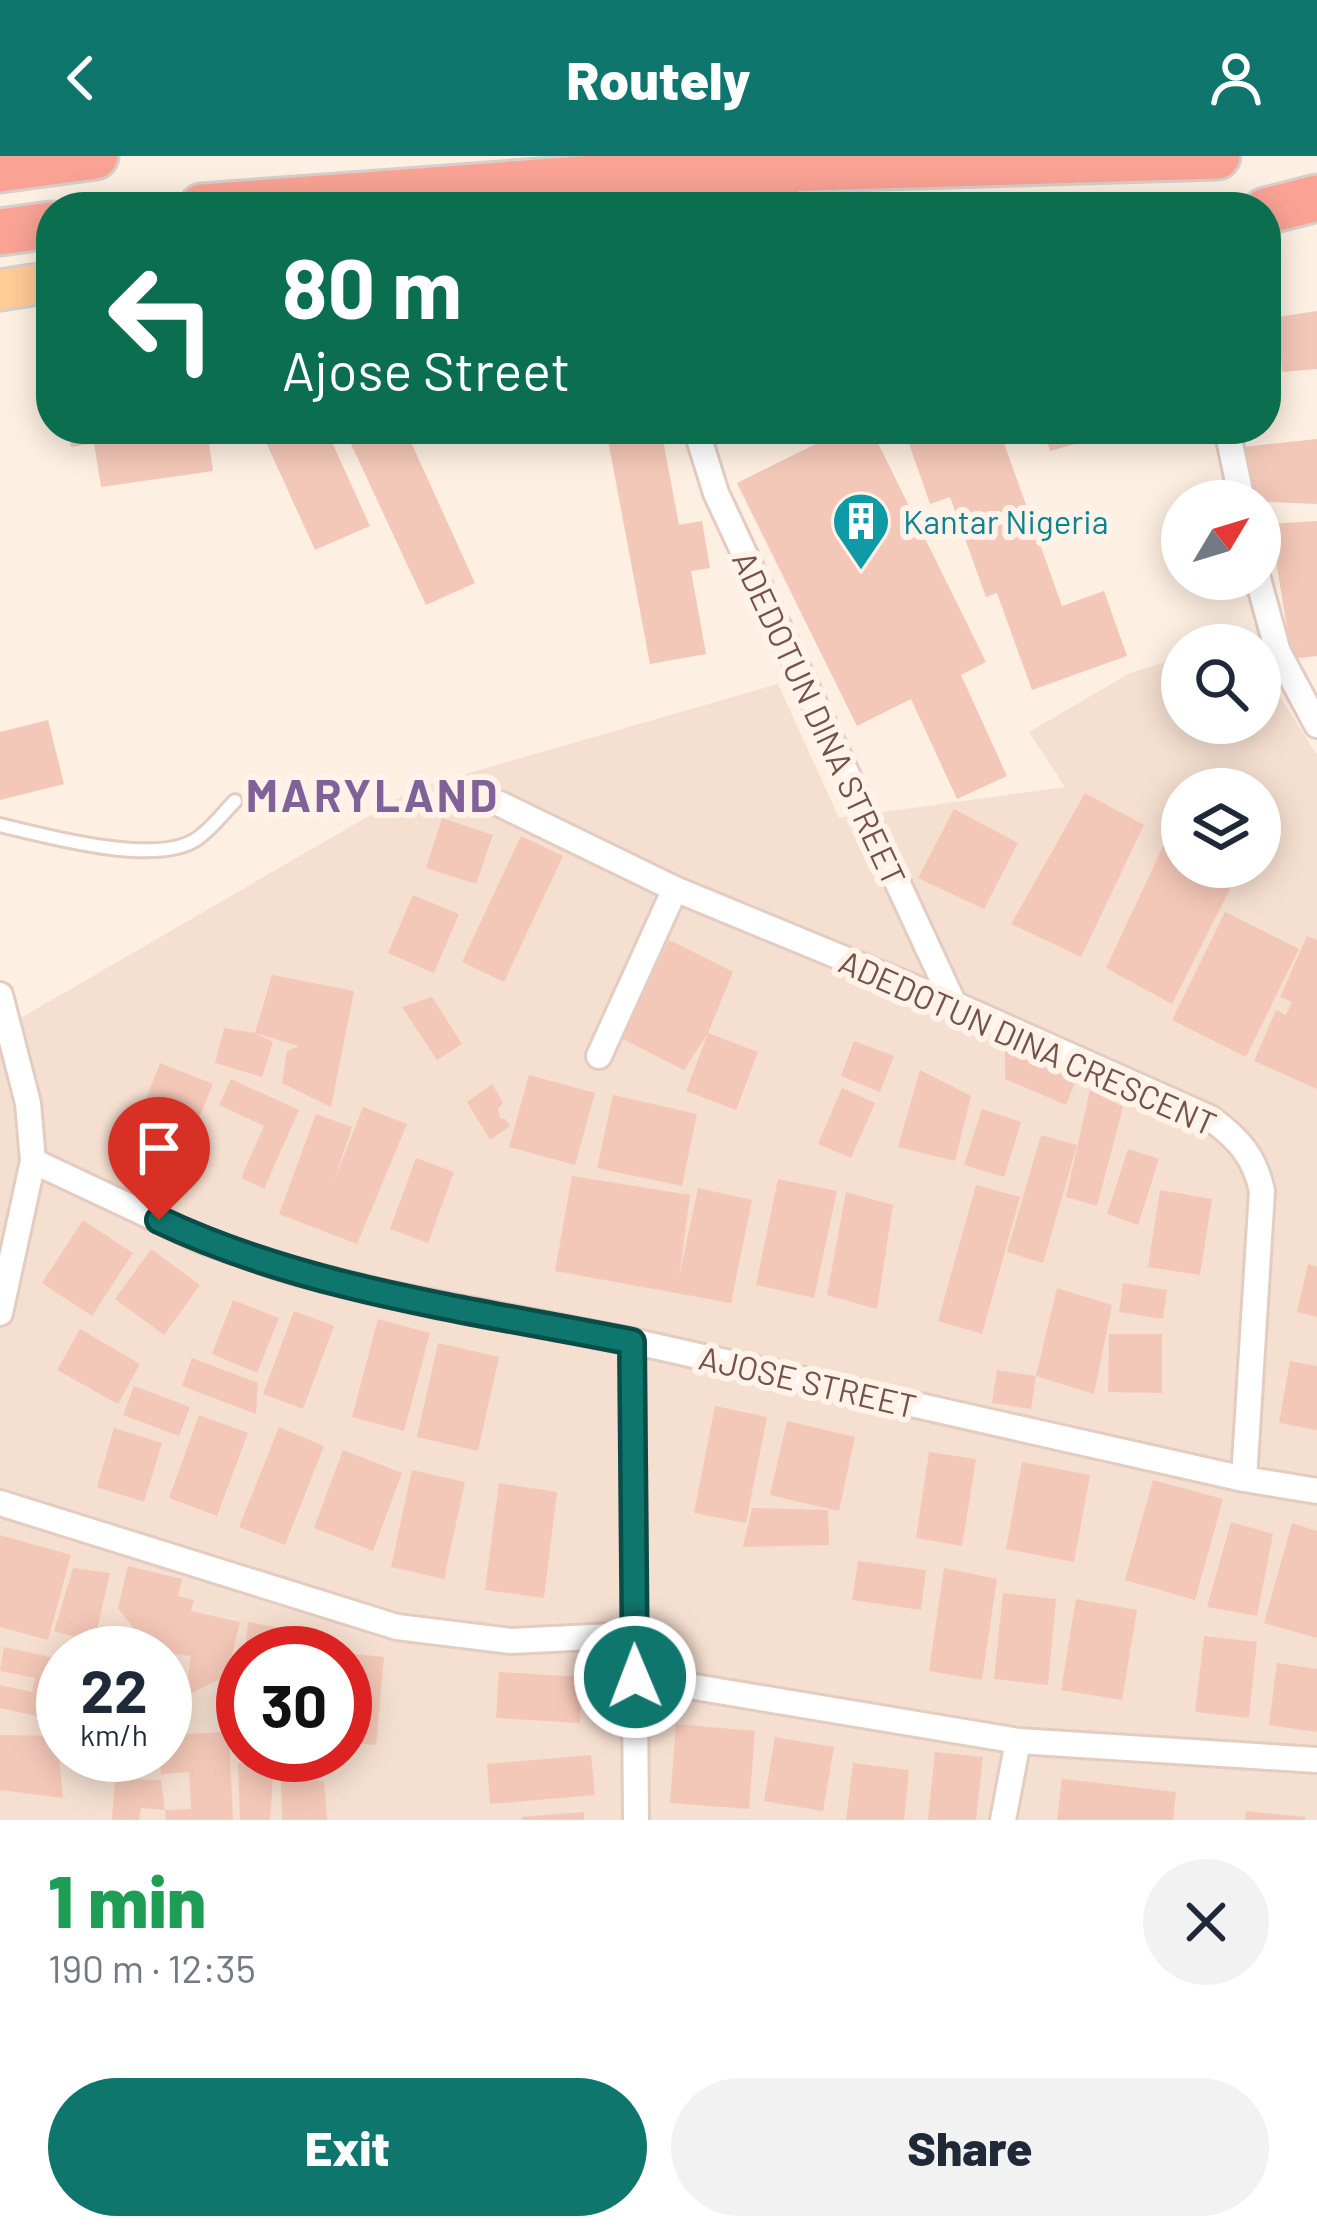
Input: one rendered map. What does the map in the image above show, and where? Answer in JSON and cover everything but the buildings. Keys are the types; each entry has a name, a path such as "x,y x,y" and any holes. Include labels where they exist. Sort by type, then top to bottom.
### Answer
{"highway":[{"path":"0,169 95,156"},
{"path":"405,192 676,172 1217,156"},
{"path":"676,172 737,192"},
{"path":"0,232 36,227"}],"main road":[{"path":"0,290 36,284"}],"street":[{"name":"ADEDOTUN DINA STREET","path":"701,444 716,493 953,1004"},
{"path":"1230,444 1238,480"},
{"path":"1264,600 1278,652 1317,725"},
{"name":"ADEDOTUN DINA CRESCENT","path":"500,804 675,890 953,1004 1210,1118 1245,1148 1257,1167 1262,1191 1244,1479"},
{"path":"599,1056 675,890"},
{"path":"0,995 28,1103 33,1161 0,1313"},
{"name":"AJOSE STREET","path":"33,1161 201,1240 293,1271 1244,1479 1317,1491"},
{"path":"632,1342 636,1820"},
{"path":"0,1503 397,1627 512,1641 634,1635"},
{"path":"635,1677 1018,1741 1317,1760"},
{"path":"1003,1820 1018,1741"}],"lane":[{"path":"0,825 84,844 153,850 193,842 236,801"}],"shaded area":[{"path":"1161,663 1161,744 1281,744 1281,698 1317,755 1317,1820 0,1820 0,1030 417,788 778,684 839,818 1065,787 1029,732 1130,673"}],"place":[{"name":"Kantar Nigeria","path":"861,572"}],"district":[{"name":"MARYLAND","path":"373,794"}],"route":[{"path":"159,1220 201,1240 293,1271 632,1342 635,1677"}]}
